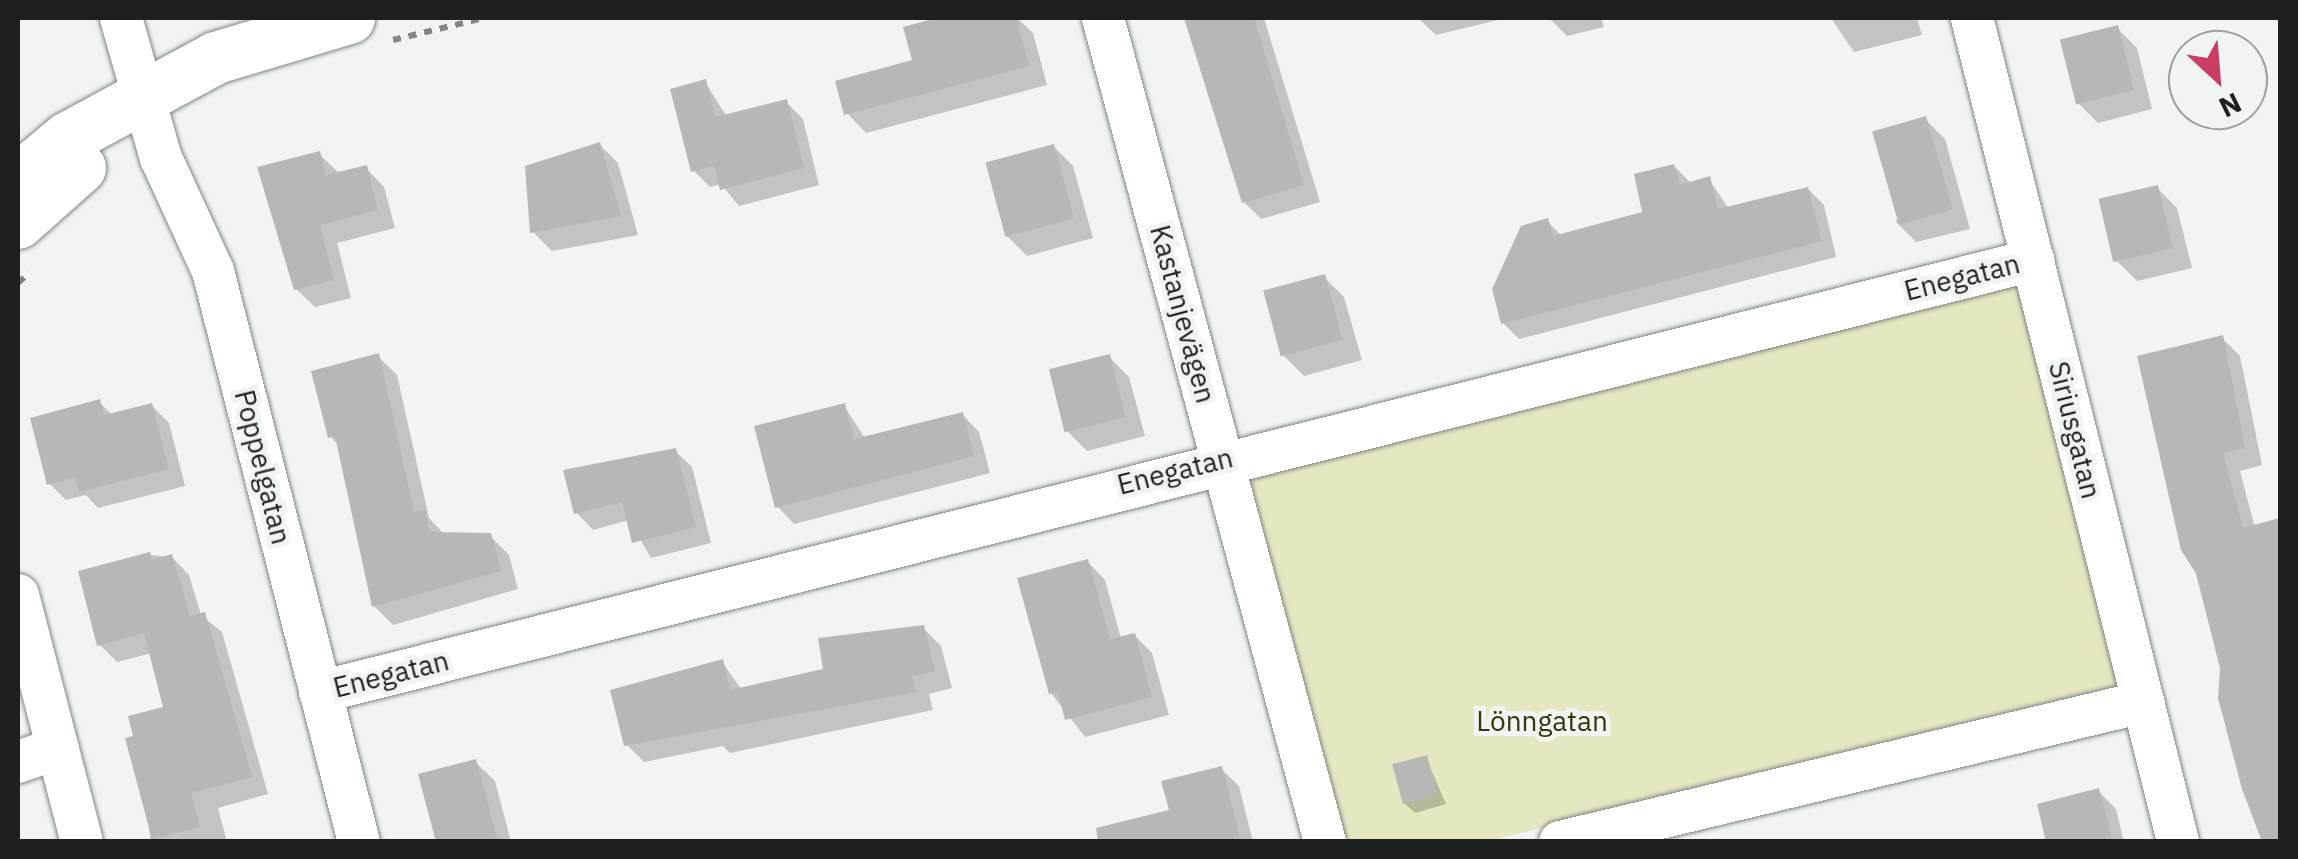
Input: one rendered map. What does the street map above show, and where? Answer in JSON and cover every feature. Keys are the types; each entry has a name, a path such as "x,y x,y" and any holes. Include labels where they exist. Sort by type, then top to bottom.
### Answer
{"street":[{"name":"Poppelgatan","path":"122,18 144,101 213,271 359,842"},
{"name":"Kastanjevägen","path":"1104,18 1324,842"},
{"name":"Siriusgatan","path":"1972,18 2178,842"},
{"path":"18,180 68,138 230,52 359,32"},
{"path":"26,245 144,101"},
{"name":"Enegatan","path":"320,692 1222,459 2033,260"},
{"path":"18,594 82,842"},
{"path":"1560,842 2142,702"},
{"path":"18,762 58,748"}],"path":[{"path":"359,32 484,18"},
{"path":"18,283 26,245"}],"green space":[{"name":"Lönngatan","path":"2019,283 2124,685 1488,841 1342,841 1239,474"}],"building":[{"path":"936,18 1016,18 1029,66 844,115 835,81 912,60 903,27"},
{"path":"1184,18 1254,18 1304,185 1242,203"},
{"path":"2118,25 2134,90 2076,105 2060,40"},
{"path":"706,79 715,117 787,99 804,168 720,190 714,166 691,172 670,89"},
{"path":"1926,116 1953,209 1899,225 1872,131"},
{"path":"600,142 621,216 530,233 525,166"},
{"path":"1054,144 1074,218 1005,237 985,162"},
{"path":"320,151 326,175 367,165 378,210 320,225 334,280 294,290 257,167"},
{"path":"1674,164 1680,185 1710,176 1718,209 1808,187 1822,241 1501,324 1492,289 1521,226 1548,218 1553,236 1642,212 1634,174"},
{"path":"2158,185 2173,248 2113,262 2099,199"},
{"path":"1325,274 1343,340 1281,356 1263,291"},
{"path":"2223,335 2245,448 2223,453 2243,528 2280,518 2280,842 2262,842 2242,789 2218,698 2220,668 2197,575 2181,550 2137,356"},
{"path":"379,353 414,512 425,510 430,532 491,533 501,571 372,607 335,436 328,438 311,371"},
{"path":"1110,354 1126,417 1065,432 1049,369"},
{"path":"100,399 104,415 152,403 169,469 79,492 75,477 47,485 30,418"},
{"path":"845,403 854,439 963,412 974,456 775,508 754,426"},
{"path":"676,448 696,527 632,543 622,502 574,514 563,470"},
{"path":"150,552 152,560 172,554 190,616 205,612 252,777 191,793 200,827 152,839 125,738 133,736 128,716 163,707 144,633 97,646 78,571"},
{"path":"1088,559 1110,639 1135,633 1152,697 1065,720 1058,692 1049,694 1017,578"},
{"path":"924,625 935,671 912,676 916,692 624,746 610,690 723,659 730,690 823,669 818,638"},
{"path":"1427,755 1438,795 1403,804 1392,764"},
{"path":"476,759 498,842 436,842 418,774"},
{"path":"1222,766 1241,842 1098,842 1096,828 1169,810 1161,781"},
{"path":"2099,788 2113,842 2046,842 2037,804"}]}
